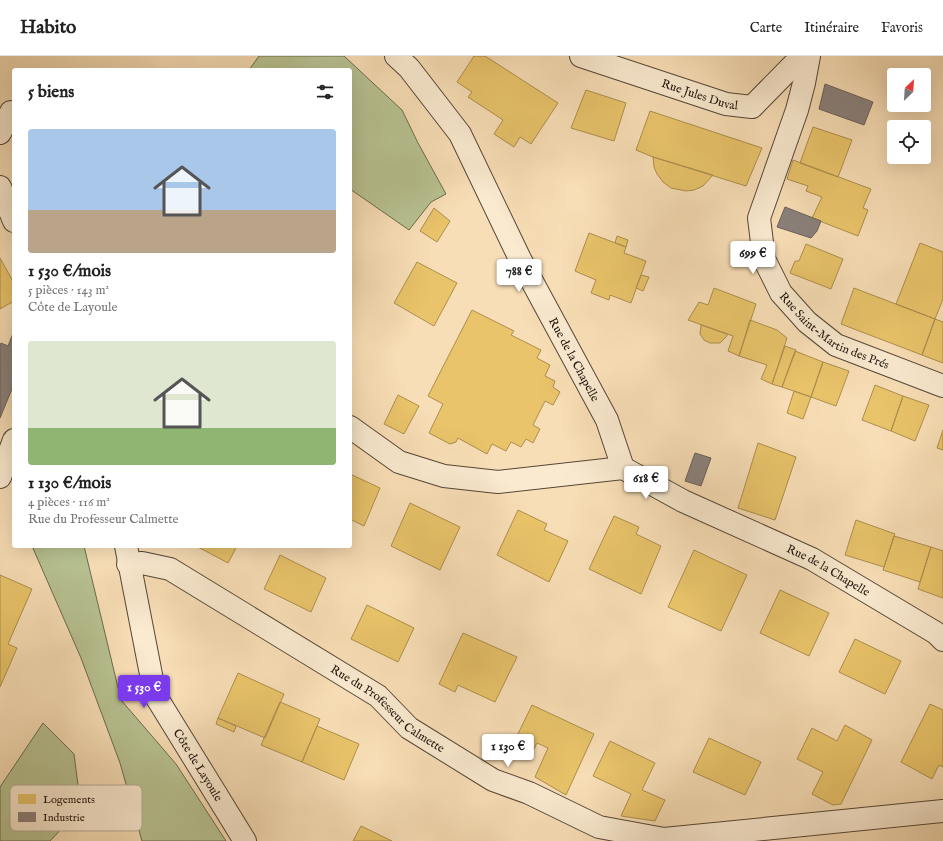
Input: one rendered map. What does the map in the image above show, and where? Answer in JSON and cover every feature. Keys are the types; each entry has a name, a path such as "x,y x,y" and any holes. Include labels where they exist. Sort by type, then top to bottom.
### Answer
{"street":[{"name":"Rue de la Chapelle","path":"396,56 409,68 460,134 520,259 607,420 623,468 683,502 812,559 936,633 943,640"},
{"name":"Rue Jules Duval","path":"581,56 726,104 752,107 802,56"},
{"name":"Rue Saint-Martin des Prés","path":"809,56 804,83 796,110 759,218 764,259 781,293 807,322 836,345 943,386"},
{"path":"0,133 8,110"},
{"path":"0,187 12,216"},
{"path":"352,428 399,462 444,476 498,482 623,468"},
{"path":"0,477 12,445"},
{"name":"Rue du Professeur Calmette","path":"127,555 142,563 170,569 378,696 409,728 493,780 529,793 599,827 664,840 943,811"},
{"name":"Côte de Layoule","path":"127,555 155,695 245,841"}],"green space":[{"path":"259,56 344,56 402,110 446,194 431,202 409,230 352,190 352,68 250,68"},
{"path":"33,548 84,548 121,700 176,764 226,841 142,841 139,831 142,831 142,785 126,785 120,763 81,658"},
{"path":"43,723 74,754 78,785 10,785 10,831 59,831 50,841 0,841 0,787"}],"building: Logements":[{"path":"474,56 485,56 558,103 531,144 520,137 514,147 494,134 503,120 468,97 472,92 457,82"},
{"path":"586,90 626,103 614,141 571,128"},
{"path":"650,111 762,148 746,186 653,157 636,150"},
{"path":"813,127 852,140 838,177 800,163"},
{"path":"653,157 713,175 703,186 694,190 686,191 671,188 663,182 657,174 654,167"},
{"path":"793,160 871,189 863,208 868,210 858,236 812,218 822,197 806,191 808,186 787,179"},
{"path":"434,208 450,221 437,242 420,231"},
{"path":"589,233 626,247 624,253 646,261 631,303 610,295 609,300 591,293 596,280 575,271"},
{"path":"617,236 628,240 626,247 615,243"},
{"path":"920,243 943,252 943,299 935,319 896,304"},
{"path":"806,244 843,259 831,289 790,273 795,261 799,261"},
{"path":"0,258 12,279 12,302 0,309"},
{"path":"417,262 457,283 434,326 394,303"},
{"path":"641,275 649,277 643,291 636,288"},
{"path":"714,288 756,304 739,356 728,351 733,336 688,320 699,302 708,305"},
{"path":"854,288 935,319 922,355 841,324"},
{"path":"472,310 514,331 511,335 541,350 537,358 550,365 545,376 555,381 553,387 560,392 553,405 545,401 533,425 540,429 533,443 526,439 521,447 511,442 506,451 492,444 487,454 458,438 456,442 450,444 429,433 443,404 428,396"},
{"path":"935,319 943,322 943,363 922,355"},
{"path":"750,320 777,330 787,338 772,384 761,379 767,365 739,356"},
{"path":"701,325 727,334 727,336 720,343 710,343 704,340 700,334"},
{"path":"785,346 796,350 782,387 772,384"},
{"path":"795,351 823,362 811,397 782,387"},
{"path":"823,362 849,371 836,406 811,397"},
{"path":"875,385 903,396 891,431 862,420"},
{"path":"794,391 811,397 803,419 787,413"},
{"path":"398,395 419,406 404,434 384,424"},
{"path":"903,396 929,405 915,441 891,431"},
{"path":"943,430 943,450 937,448"},
{"path":"758,443 796,457 775,520 738,508"},
{"path":"352,475 380,488 364,526 352,520"},
{"path":"410,503 460,527 440,570 391,546"},
{"path":"518,510 547,524 544,530 568,541 549,582 497,555"},
{"path":"614,516 639,527 636,534 661,546 641,594 589,569"},
{"path":"856,520 895,534 884,567 845,555"},
{"path":"894,536 931,547 920,582 883,570"},
{"path":"931,547 943,551 943,598 918,589"},
{"path":"200,548 236,548 228,563"},
{"path":"694,550 747,575 721,631 668,607"},
{"path":"280,555 326,578 311,612 264,589"},
{"path":"0,575 32,589 8,644 17,648 0,687"},
{"path":"780,590 829,613 809,656 760,633"},
{"path":"367,605 414,628 398,662 351,639"},
{"path":"463,633 517,657 495,702 458,685 455,692 439,684"},
{"path":"855,639 901,661 885,694 839,672"},
{"path":"238,673 284,694 265,738 218,718"},
{"path":"280,702 320,719 302,762 261,745"},
{"path":"930,704 943,710 943,767 939,765 932,779 901,762"},
{"path":"532,705 594,734 566,795 535,777 548,748 537,743 534,749 515,740"},
{"path":"218,718 236,726 234,732 216,724"},
{"path":"845,725 872,740 841,804 833,805 812,794 823,772 797,759 812,728 837,741"},
{"path":"317,726 359,744 344,780 302,762"},
{"path":"709,738 761,762 745,795 693,772"},
{"path":"610,741 655,763 642,790 665,800 655,821 621,816 631,794 593,776"},
{"path":"361,826 392,841 353,841"}],"building: Industrie":[{"path":"825,84 873,102 864,125 819,109"},
{"path":"785,207 821,221 817,231 811,238 777,227"},
{"path":"12,336 12,389 0,418 0,345 1,343 8,346"},
{"path":"695,453 711,458 701,486 685,481"}]}
